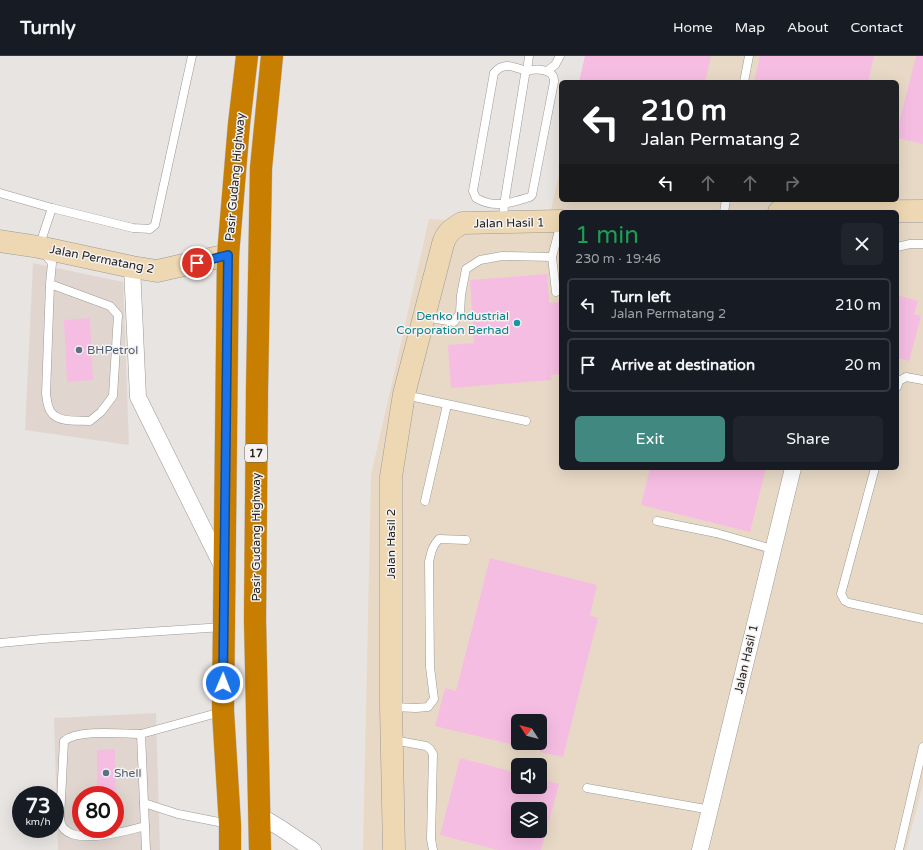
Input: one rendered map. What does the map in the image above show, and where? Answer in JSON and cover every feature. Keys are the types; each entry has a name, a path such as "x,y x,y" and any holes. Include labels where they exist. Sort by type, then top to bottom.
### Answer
{"highway":[{"name":"Pasir Gudang Highway","path":"230,850 230,824 223,712 228,255 239,124 247,56"},
{"name":"Pasir Gudang Highway","path":"260,850 255,620 257,382 261,168 272,56"}],"street":[{"path":"899,211 923,211"},
{"name":"Jalan Hasil 1","path":"443,244 445,236 453,228 462,224 504,214 559,222"},
{"name":"Jalan Permatang 2","path":"0,241 39,247 157,271 228,255"},
{"name":"Jalan Hasil 2","path":"394,850 390,477 404,394 443,244"},
{"path":"132,267 138,397 224,570"},
{"name":"Jalan Hasil 1","path":"700,850 711,810 772,549 792,470"},
{"path":"259,815 313,850"}],"lane":[{"path":"0,193 52,208 138,229 150,229 156,225 192,56"},
{"path":"504,214 529,56"},
{"path":"547,71 555,65 560,56"},
{"path":"744,80 749,56"},
{"path":"506,65 527,71 547,71 553,76 554,82 534,192 530,197 504,214 496,205 480,201 476,198 473,191 494,73 500,67 506,65"},
{"path":"50,284 110,306 118,315 113,396 101,412 90,421 58,418 50,412 48,406 46,394 50,284 52,263 39,247 52,208"},
{"path":"556,292 552,257 559,230"},
{"path":"899,247 910,244 923,244"},
{"path":"424,317 454,322 460,313 461,295 466,269 480,260 502,256 552,257"},
{"path":"899,381 906,377 923,380"},
{"path":"404,394 447,405 526,421"},
{"path":"425,501 447,405"},
{"path":"874,470 841,594 845,601 848,602 923,619"},
{"path":"657,521 716,533 772,549"},
{"path":"392,706 416,708 428,707 434,699 430,666 429,562 433,546 439,539 466,540"},
{"path":"0,643 225,627"},
{"path":"145,826 111,834 77,837 65,831 60,819 64,741 70,737 81,734 141,734 223,712"},
{"path":"141,734 146,850"},
{"path":"392,740 426,746 433,754 431,839 433,850"},
{"path":"899,850 923,747"},
{"path":"587,788 711,810"},
{"path":"144,803 178,814 230,824"}],"shaded area":[{"path":"585,56 923,56 923,784 906,850 363,850 371,475 429,219 503,223 548,222 559,175 559,202 899,202 899,80 580,80"},
{"path":"33,263 123,282 129,445 25,430"},
{"path":"156,713 160,850 58,850 58,838 64,838 64,786 56,786 54,718"}],"building":[{"path":"585,56 711,56 705,80 579,80"},
{"path":"760,56 874,56 868,80 754,80"},
{"path":"916,56 923,56 923,144 899,138 899,123"},
{"name":"Denko Industrial Corporation Berhad","path":"547,274 549,303 559,302 559,374 551,375 552,380 451,388 448,345 474,343 470,280"},
{"path":"899,296 918,301 914,314 921,316 909,361 899,358"},
{"name":"BHPetrol","path":"90,318 93,380 67,382 64,320"},
{"path":"650,470 766,470 750,532 641,505"},
{"path":"490,558 597,585 590,615 598,618 563,757 540,752 540,750 547,750 547,714 511,714 511,744 435,726 445,688 456,691"},
{"name":"Shell","path":"115,749 116,786 97,786 97,750"},
{"path":"460,758 511,771 511,794 547,794 547,781 559,784 547,828 547,802 511,802 511,838 544,838 541,850 498,850 440,835"}],"place":[{"name":"Denko Industrial Corporation Berhad","path":"517,323"},
{"name":"BHPetrol","path":"79,350"},
{"name":"Shell","path":"106,773"}],"route":[{"path":"197,263 228,255 224,570 225,627 223,683"}]}
